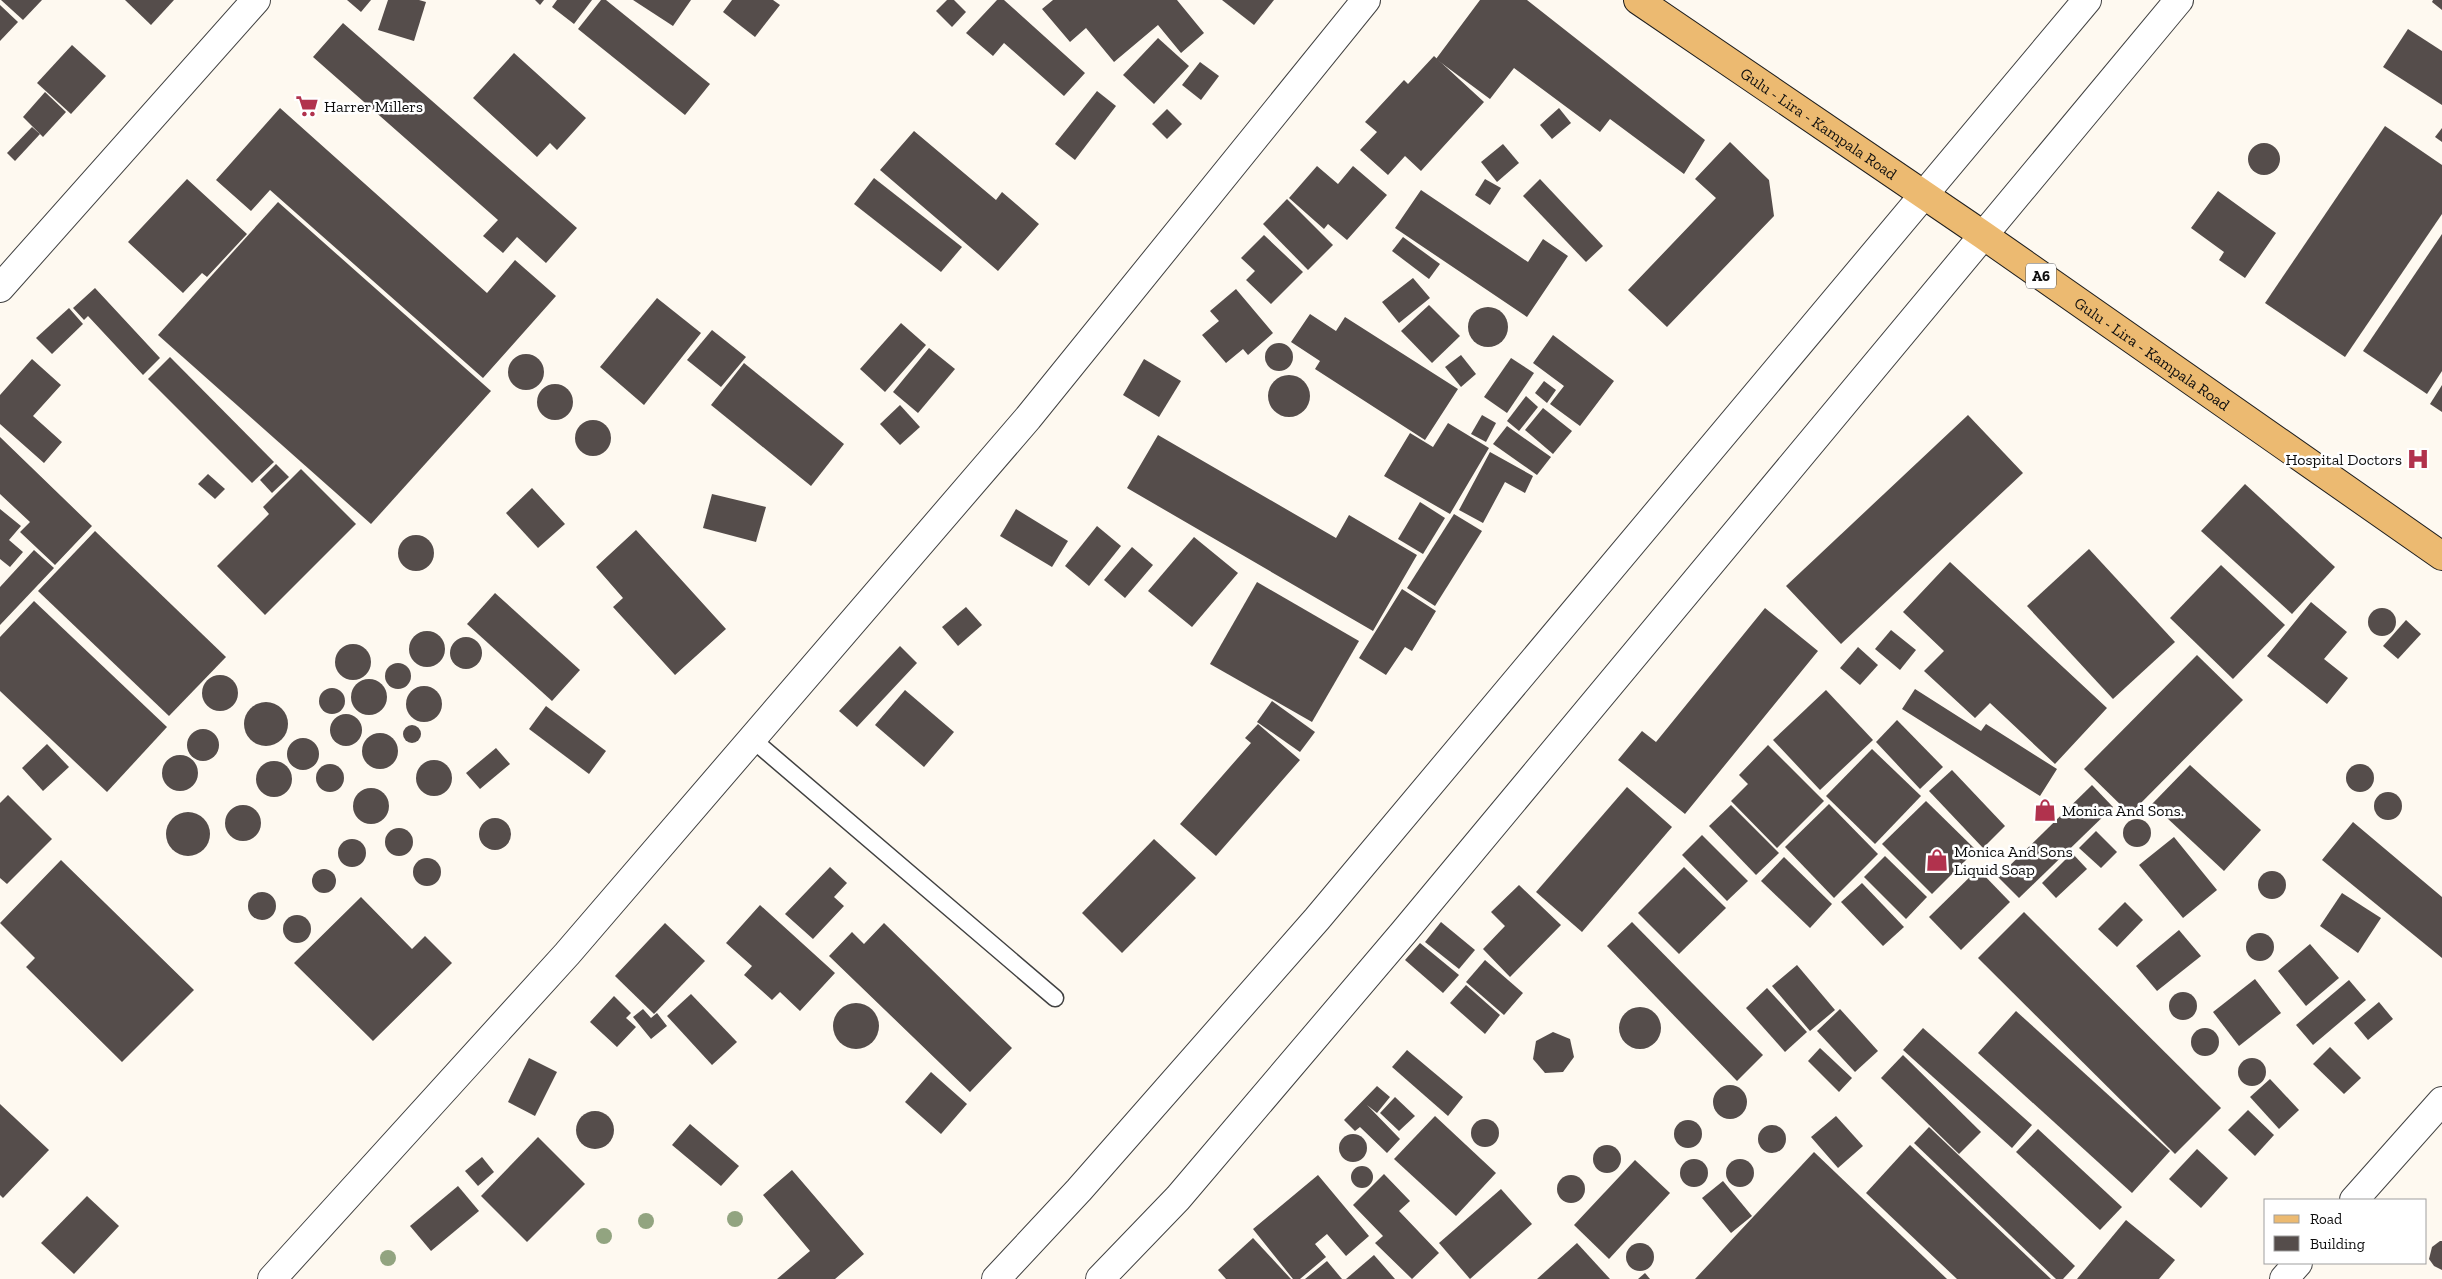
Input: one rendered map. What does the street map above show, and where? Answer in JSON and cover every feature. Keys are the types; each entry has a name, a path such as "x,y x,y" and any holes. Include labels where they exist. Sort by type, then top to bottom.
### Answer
{"main road":[{"name":"Gulu - Lira - Kampala Road","path":"1638,0 1983,235 2442,556"}],"street":[{"path":"0,288 256,0"},
{"path":"272,1279 567,954 1028,418 1366,0"},
{"path":"996,1279 1086,1183 1317,919 2087,0"},
{"path":"1100,1279 1178,1198 1398,939 2179,0"},
{"path":"2355,1199 2442,1101"},
{"path":"2284,1279 2297,1264"}],"lane":[{"path":"752,739 1055,998"}],"building":[{"path":"1,0 42,0 23,20"},
{"path":"125,0 174,0 151,25"},
{"path":"347,0 371,0 361,12"},
{"path":"388,0 419,0 426,2 414,41 378,30"},
{"path":"535,0 544,0 540,5"},
{"path":"557,0 592,0 574,24 552,7"},
{"path":"601,0 606,0 710,84 685,115 578,29"},
{"path":"633,0 691,0 673,26"},
{"path":"732,0 773,0 780,5 755,37 723,12"},
{"path":"947,0 954,0 966,12 952,27 936,11"},
{"path":"997,0 1004,0 1085,73 1064,96 1004,43 993,56 966,33"},
{"path":"1053,0 1177,0 1204,33 1181,53 1158,25 1114,62 1086,28 1070,42 1042,9"},
{"path":"1222,0 1274,0 1254,25"},
{"path":"1480,0 1527,0 1705,140 1684,174 1610,119 1600,132 1514,68 1490,99 1436,59"},
{"path":"2433,0 2442,0 2442,10 2432,2"},
{"path":"0,5 18,22 0,41"},
{"path":"343,23 577,228 546,263 517,237 503,253 483,236 498,220 313,57"},
{"path":"2408,29 2442,51 2442,105 2383,67"},
{"path":"1158,38 1189,66 1154,104 1123,75"},
{"path":"72,45 106,76 71,114 37,83"},
{"path":"514,53 586,118 557,150 550,143 537,157 473,98"},
{"path":"1434,56 1484,102 1421,171 1405,156 1388,175 1360,150 1377,132 1365,122 1404,80 1408,84"},
{"path":"1200,62 1219,76 1201,100 1182,85"},
{"path":"1097,91 1116,106 1075,160 1055,144"},
{"path":"45,92 66,112 43,137 23,117"},
{"path":"280,108 487,293 515,260 556,296 483,378 270,190 251,211 216,180"},
{"path":"1559,108 1571,123 1552,139 1540,125"},
{"path":"1167,109 1182,124 1167,139 1152,124"},
{"path":"2385,126 2442,165 2442,214 2345,357 2265,303"},
{"path":"32,127 40,134 15,161 7,153"},
{"path":"2442,128 2442,142 2435,137"},
{"path":"914,131 996,200 1002,192 1039,224 998,271 880,170"},
{"path":"1730,142 1769,180 1774,216 1667,327 1628,290 1716,198 1695,179"},
{"path":"2264,143 2276,147 2280,159 2276,171 2264,175 2252,171 2248,159 2252,147"},
{"path":"1503,144 1519,163 1497,182 1481,162"},
{"path":"1317,166 1338,184 1353,166 1387,195 1347,240 1328,224 1324,229 1289,198"},
{"path":"874,178 962,247 941,272 854,204"},
{"path":"187,179 247,234 207,277 202,273 183,293 128,242"},
{"path":"1485,179 1501,188 1490,205 1475,195"},
{"path":"1540,179 1603,246 1586,262 1523,196"},
{"path":"1421,190 1528,262 1543,239 1568,256 1527,317 1395,228"},
{"path":"2218,191 2276,233 2245,278 2219,260 2224,252 2191,228"},
{"path":"1287,199 1333,245 1308,270 1263,224"},
{"path":"278,202 491,391 371,524 158,335"},
{"path":"2442,234 2442,371 2427,394 2363,351"},
{"path":"1264,235 1303,272 1271,304 1246,280 1255,271 1241,258"},
{"path":"1403,237 1440,264 1429,279 1392,251"},
{"path":"1413,278 1430,298 1399,323 1382,302"},
{"path":"95,288 160,358 143,375 88,316 84,320 73,308"},
{"path":"1236,289 1273,333 1248,355 1243,349 1226,363 1202,335 1219,321 1210,311"},
{"path":"657,298 701,333 644,405 600,367"},
{"path":"1429,305 1460,336 1432,363 1401,331"},
{"path":"1492,307 1499,310 1505,316 1508,327 1507,335 1499,344 1492,347 1484,347 1477,344 1469,335 1468,323 1471,316 1480,308"},
{"path":"69,308 83,324 52,354 36,338"},
{"path":"1310,314 1336,331 1345,317 1458,389 1425,440 1315,369 1320,361 1291,342"},
{"path":"901,323 926,345 885,392 860,369"},
{"path":"712,330 746,357 721,387 687,360"},
{"path":"1553,335 1614,381 1580,426 1550,404 1564,386 1533,363"},
{"path":"1279,343 1289,347 1293,357 1289,367 1279,371 1269,367 1265,357 1269,347"},
{"path":"929,348 955,369 918,413 893,392"},
{"path":"526,354 538,360 544,372 538,384 526,390 514,384 508,372 514,360"},
{"path":"1461,355 1476,374 1461,387 1445,367"},
{"path":"170,357 274,462 252,483 148,379"},
{"path":"1511,358 1534,373 1507,413 1484,397"},
{"path":"32,359 61,385 33,416 62,442 44,463 0,424 0,395"},
{"path":"1144,359 1181,381 1159,417 1123,395"},
{"path":"744,363 844,444 811,486 711,405"},
{"path":"1285,375 1293,375 1304,381 1310,396 1304,411 1293,417 1285,417 1274,411 1268,400 1268,392 1274,381"},
{"path":"1544,381 1556,390 1547,403 1535,393"},
{"path":"555,384 567,390 573,402 567,414 555,420 543,414 537,402 543,390"},
{"path":"2442,385 2442,412 2430,404"},
{"path":"1526,396 1538,407 1519,431 1507,421"},
{"path":"900,405 920,427 900,445 880,424"},
{"path":"1543,408 1572,431 1553,454 1525,430"},
{"path":"1482,415 1496,423 1486,442 1471,434"},
{"path":"1968,415 2023,473 1841,644 1786,586"},
{"path":"593,420 606,425 611,438 606,451 593,456 580,451 575,438 580,425"},
{"path":"1448,423 1489,448 1450,514 1384,476 1410,433 1433,447"},
{"path":"1507,426 1551,457 1537,475 1493,444"},
{"path":"1158,435 1336,538 1349,515 1417,555 1373,631 1127,488"},
{"path":"0,437 92,526 55,565 20,532 30,522 0,494"},
{"path":"1490,452 1533,476 1525,493 1505,482 1483,523 1459,510"},
{"path":"276,464 289,477 272,493 260,480"},
{"path":"301,469 356,524 265,615 217,566 269,514 263,507"},
{"path":"208,474 225,489 215,499 198,484"},
{"path":"2245,484 2335,567 2292,614 2201,531"},
{"path":"532,488 565,524 538,548 506,513"},
{"path":"712,494 766,507 756,542 703,528"},
{"path":"1420,502 1445,518 1423,554 1398,539"},
{"path":"0,509 21,526 9,540 23,552 10,567 0,559"},
{"path":"1016,509 1068,541 1052,567 1000,536"},
{"path":"1454,514 1482,531 1435,606 1407,588"},
{"path":"1097,526 1121,546 1089,586 1065,566"},
{"path":"636,530 726,629 675,675 613,607 623,598 596,567"},
{"path":"95,531 226,657 169,716 38,591"},
{"path":"416,535 429,540 434,553 429,566 416,571 403,566 398,553 403,540"},
{"path":"1194,537 1238,573 1192,627 1148,591"},
{"path":"1132,547 1153,565 1125,598 1104,580"},
{"path":"2089,549 2175,642 2113,699 2027,606"},
{"path":"34,550 54,568 0,625 0,587"},
{"path":"1950,562 2107,708 2055,764 1990,703 1975,718 1924,671 1944,651 1903,612"},
{"path":"2221,565 2285,625 2233,679 2170,618"},
{"path":"1257,582 1359,641 1312,722 1210,664"},
{"path":"1402,589 1436,611 1412,651 1405,647 1386,675 1359,658"},
{"path":"495,593 580,670 552,701 467,624"},
{"path":"34,601 167,727 107,792 0,691 0,637"},
{"path":"2311,602 2347,632 2324,659 2348,678 2327,704 2267,656"},
{"path":"966,607 982,625 958,646 942,627"},
{"path":"1765,608 1818,651 1685,814 1618,760 1642,731 1656,742"},
{"path":"2382,608 2392,612 2396,622 2392,632 2382,636 2372,632 2368,622 2372,612"},
{"path":"2406,620 2421,634 2398,659 2383,646"},
{"path":"1891,630 1916,650 1900,670 1875,649"},
{"path":"427,631 440,636 445,649 440,662 427,667 414,662 409,649 414,636"},
{"path":"466,637 478,641 482,653 478,665 466,669 454,665 450,653 454,641"},
{"path":"353,644 366,649 371,662 366,675 353,680 340,675 335,662 340,649"},
{"path":"900,646 917,663 857,727 839,711"},
{"path":"1858,647 1878,665 1860,685 1840,668"},
{"path":"2197,655 2243,700 2130,814 2084,769"},
{"path":"398,663 407,667 411,676 407,685 398,689 389,685 385,676 389,667"},
{"path":"220,675 232,681 238,693 232,705 220,711 208,705 202,693 208,681"},
{"path":"369,679 382,684 387,697 382,710 369,715 356,710 351,697 356,684"},
{"path":"424,686 436,692 442,704 436,716 424,722 412,716 406,704 412,692"},
{"path":"332,688 341,692 345,701 341,710 332,714 323,710 319,701 323,692"},
{"path":"1915,689 1981,731 1986,724 2057,769 2040,796 1902,709"},
{"path":"905,690 954,732 924,767 875,725"},
{"path":"1826,690 1873,740 1820,790 1773,740"},
{"path":"1272,701 1315,732 1300,752 1257,722"},
{"path":"266,702 278,706 284,712 288,724 284,736 278,742 266,746 254,742 248,736 244,724 248,712 254,706"},
{"path":"546,706 606,751 589,774 529,729"},
{"path":"346,714 352,715 357,719 361,724 361,736 357,741 352,745 346,746 340,745 335,741 331,736 330,730 331,724 335,719 340,715"},
{"path":"1897,720 1943,767 1920,789 1876,742"},
{"path":"1258,724 1300,760 1216,856 1180,824 1251,743 1245,738"},
{"path":"412,725 418,728 421,734 418,740 412,743 406,740 403,734 406,728"},
{"path":"203,729 209,730 214,734 218,739 218,751 214,756 209,760 203,761 197,760 192,756 188,751 187,745 188,739 192,734 197,730"},
{"path":"380,733 392,739 398,751 392,763 380,769 368,763 362,751 368,739"},
{"path":"303,738 309,739 314,743 318,748 318,760 314,765 309,769 303,770 297,769 292,765 288,760 287,754 288,748 292,743 297,739"},
{"path":"47,744 69,767 43,791 22,768"},
{"path":"1768,745 1824,801 1777,848 1731,801 1748,784 1739,775"},
{"path":"496,748 510,764 480,789 466,773"},
{"path":"1872,749 1921,796 1875,844 1826,796"},
{"path":"180,755 193,760 198,773 193,786 180,791 167,786 162,773 167,760"},
{"path":"434,760 446,766 452,778 446,790 434,796 422,790 416,778 422,766"},
{"path":"274,761 287,766 292,779 287,792 274,797 261,792 256,779 261,766"},
{"path":"330,764 340,768 344,778 340,788 330,792 320,788 316,778 320,768"},
{"path":"2360,764 2370,768 2374,778 2370,788 2360,792 2350,788 2346,778 2350,768"},
{"path":"2190,765 2261,830 2224,871 2152,804"},
{"path":"1952,770 2005,826 1983,848 1929,791"},
{"path":"2092,785 2113,807 2019,898 1998,877"},
{"path":"1627,787 1672,827 1582,932 1536,892"},
{"path":"371,788 384,793 389,806 384,819 371,824 358,819 353,806 358,793"},
{"path":"2388,792 2398,796 2402,806 2398,816 2388,820 2378,816 2374,806 2378,796"},
{"path":"8,795 52,839 7,884 0,878 0,803"},
{"path":"1926,801 1976,850 1932,894 1882,844"},
{"path":"1829,804 1878,854 1834,898 1785,847"},
{"path":"243,805 256,810 261,823 256,836 243,841 230,836 225,823 230,810"},
{"path":"1731,805 1779,853 1756,875 1709,826"},
{"path":"188,812 200,816 206,822 210,834 206,846 200,852 188,856 176,852 170,846 166,834 170,822 176,816"},
{"path":"495,818 501,819 506,823 510,828 510,840 506,845 501,849 495,850 489,849 484,845 480,840 479,834 480,828 484,823 489,819"},
{"path":"2137,819 2147,823 2151,833 2147,843 2137,847 2127,843 2123,833 2127,823"},
{"path":"2353,822 2442,897 2442,958 2322,860"},
{"path":"399,828 409,832 413,842 409,852 399,856 389,852 385,842 389,832"},
{"path":"2096,831 2117,852 2101,868 2079,848"},
{"path":"1702,835 1748,881 1727,901 1682,855"},
{"path":"2174,837 2217,890 2183,918 2139,865"},
{"path":"352,839 362,843 366,853 362,863 352,867 342,863 338,853 342,843"},
{"path":"1154,839 1196,878 1122,953 1082,913"},
{"path":"2072,853 2087,869 2056,898 2042,883"},
{"path":"1885,856 1927,897 1906,919 1864,877"},
{"path":"1784,857 1832,904 1810,928 1761,881"},
{"path":"427,858 437,862 441,872 437,882 427,886 417,882 413,872 417,862"},
{"path":"61,860 194,990 122,1062 26,967 35,958 0,923"},
{"path":"830,867 847,883 834,897 844,906 813,939 785,914"},
{"path":"1684,867 1726,908 1679,954 1638,913"},
{"path":"324,869 332,873 336,881 332,889 324,893 316,889 312,881 316,873"},
{"path":"1978,869 2010,902 1961,950 1929,917"},
{"path":"2272,871 2282,875 2286,885 2282,895 2272,899 2262,895 2258,885 2262,875"},
{"path":"1862,883 1904,927 1883,946 1841,902"},
{"path":"1519,885 1561,925 1510,977 1483,949 1505,926 1491,912"},
{"path":"262,892 272,896 276,906 272,916 262,920 252,916 248,906 252,896"},
{"path":"2342,893 2381,918 2358,953 2320,926"},
{"path":"361,897 412,949 425,936 452,963 373,1041 294,963"},
{"path":"2125,902 2143,920 2117,947 2098,929"},
{"path":"760,905 835,973 800,1011 780,992 772,1000 744,975 752,966 726,943"},
{"path":"2024,912 2221,1108 2175,1154 1978,958"},
{"path":"297,915 307,919 311,929 307,939 297,943 287,939 283,929 287,919"},
{"path":"1441,922 1475,950 1459,969 1425,942"},
{"path":"1632,922 1763,1055 1737,1081 1607,946"},
{"path":"665,923 705,961 654,1014 615,976"},
{"path":"884,923 1012,1048 970,1092 829,956 852,932 864,944"},
{"path":"2179,930 2201,956 2157,991 2136,966"},
{"path":"2260,933 2270,937 2274,947 2270,957 2260,961 2250,957 2246,947 2250,937"},
{"path":"1420,943 1459,975 1443,993 1405,960"},
{"path":"2310,944 2339,978 2306,1006 2278,971"},
{"path":"1485,960 1523,993 1504,1015 1466,982"},
{"path":"1797,965 1835,1010 1810,1031 1772,986"},
{"path":"2255,979 2281,1013 2239,1046 2213,1012"},
{"path":"2349,980 2366,1000 2313,1045 2296,1025"},
{"path":"1466,985 1500,1015 1485,1034 1450,1003"},
{"path":"1767,988 1807,1032 1785,1052 1746,1008"},
{"path":"2183,992 2193,996 2197,1006 2193,1016 2183,1020 2173,1016 2169,1006 2173,996"},
{"path":"691,994 737,1042 712,1065 667,1016"},
{"path":"614,996 631,1013 626,1018 636,1027 617,1047 590,1022"},
{"path":"2379,1002 2393,1019 2368,1040 2354,1023"},
{"path":"861,1003 873,1009 878,1017 878,1035 873,1043 865,1048 851,1049 839,1043 834,1035 833,1021 839,1009 847,1004"},
{"path":"1636,1007 1644,1007 1655,1013 1661,1028 1655,1043 1644,1049 1636,1049 1625,1043 1619,1032 1619,1024 1625,1013"},
{"path":"643,1009 651,1018 657,1013 667,1026 651,1039 633,1017"},
{"path":"1840,1009 1878,1051 1855,1072 1817,1031"},
{"path":"2016,1011 2170,1151 2132,1193 1978,1053"},
{"path":"1923,1028 2032,1125 2012,1148 1903,1050"},
{"path":"2205,1028 2215,1032 2219,1042 2215,1052 2205,1056 2195,1052 2191,1042 2195,1032"},
{"path":"1553,1032 1570,1039 1574,1057 1563,1072 1545,1073 1533,1059 1536,1041"},
{"path":"2330,1047 2361,1078 2344,1094 2313,1064"},
{"path":"1820,1048 1852,1078 1839,1092 1808,1061"},
{"path":"1407,1050 1463,1097 1448,1116 1392,1067"},
{"path":"1903,1055 1981,1132 1959,1154 1881,1078"},
{"path":"529,1058 557,1072 535,1116 508,1102"},
{"path":"2252,1058 2262,1062 2266,1072 2262,1082 2252,1086 2242,1082 2238,1072 2242,1062"},
{"path":"931,1072 967,1104 941,1134 905,1102"},
{"path":"2270,1079 2299,1110 2279,1129 2250,1097"},
{"path":"1730,1085 1737,1086 1742,1090 1746,1095 1746,1109 1742,1114 1737,1118 1730,1119 1723,1118 1718,1114 1714,1109 1713,1102 1714,1095 1718,1090 1723,1086"},
{"path":"1377,1086 1390,1097 1377,1113 1367,1105 1400,1139 1387,1153 1360,1127 1355,1131 1344,1120"},
{"path":"1395,1097 1415,1116 1399,1131 1380,1113"},
{"path":"0,1104 49,1150 3,1198 0,1195"},
{"path":"2248,1110 2274,1135 2255,1156 2228,1130"},
{"path":"595,1111 608,1117 614,1130 608,1143 595,1149 582,1143 576,1130 582,1117"},
{"path":"1435,1116 1496,1173 1456,1216 1394,1159"},
{"path":"1836,1116 1863,1146 1838,1168 1811,1137"},
{"path":"1485,1119 1495,1123 1499,1133 1495,1143 1485,1147 1475,1143 1471,1133 1475,1123"},
{"path":"1688,1120 1698,1124 1702,1134 1698,1144 1688,1148 1678,1144 1674,1134 1678,1124"},
{"path":"690,1124 739,1166 721,1186 672,1145"},
{"path":"1772,1125 1782,1129 1786,1139 1782,1149 1772,1153 1762,1149 1758,1139 1762,1129"},
{"path":"1929,1127 2075,1266 2063,1279 2056,1279 1914,1143"},
{"path":"2038,1129 2122,1207 2100,1230 2016,1152"},
{"path":"1353,1134 1363,1138 1367,1148 1363,1158 1353,1162 1343,1158 1339,1148 1343,1138"},
{"path":"538,1137 585,1184 527,1242 481,1196"},
{"path":"1607,1145 1617,1149 1621,1159 1617,1169 1607,1173 1597,1169 1593,1159 1597,1149"},
{"path":"1910,1145 2051,1279 1957,1279 1866,1193"},
{"path":"2197,1149 2228,1178 2201,1208 2169,1179"},
{"path":"1814,1152 1947,1279 1695,1279"},
{"path":"482,1157 494,1172 478,1186 465,1171"},
{"path":"1694,1159 1704,1163 1708,1173 1704,1183 1694,1187 1684,1183 1680,1173 1684,1163"},
{"path":"1740,1159 1750,1163 1754,1173 1750,1183 1740,1187 1730,1183 1726,1173 1730,1163"},
{"path":"1635,1160 1670,1193 1609,1259 1574,1225"},
{"path":"1362,1166 1370,1169 1373,1177 1370,1185 1362,1188 1354,1185 1351,1177 1354,1169"},
{"path":"792,1170 864,1254 835,1279 777,1279 810,1251 763,1195"},
{"path":"1384,1174 1410,1201 1399,1211 1439,1253 1412,1279 1375,1243 1383,1236 1353,1205"},
{"path":"1318,1175 1369,1236 1346,1256 1327,1234 1315,1244 1326,1257 1300,1279 1293,1279 1253,1229"},
{"path":"1571,1175 1581,1179 1585,1189 1581,1199 1571,1203 1561,1199 1557,1189 1561,1179"},
{"path":"1723,1181 1752,1216 1731,1233 1702,1198"},
{"path":"458,1186 479,1211 431,1251 410,1226"},
{"path":"1501,1189 1532,1224 1470,1279 1439,1243"},
{"path":"87,1196 119,1226 74,1274 41,1243"},
{"path":"2126,1220 2175,1260 2159,1279 2077,1279"},
{"path":"1253,1238 1291,1279 1226,1279 1218,1270"},
{"path":"2442,1241 2442,1270 2434,1266 2429,1259 2432,1247"},
{"path":"1577,1243 1610,1279 1537,1279"},
{"path":"1640,1243 1650,1247 1654,1257 1650,1267 1640,1271 1630,1267 1626,1257 1630,1247"},
{"path":"1374,1255 1395,1279 1346,1279"},
{"path":"1327,1261 1342,1279 1305,1279"},
{"path":"1645,1273 1650,1279 1638,1279"}],"place":[{"name":"Harrer Millers","path":"307,106"},
{"name":"Hospital Doctors","path":"2418,459"},
{"name":"Monica And Sons.","path":"2045,810"},
{"name":"Monica And Sons Liquid Soap","path":"1937,860"}]}
